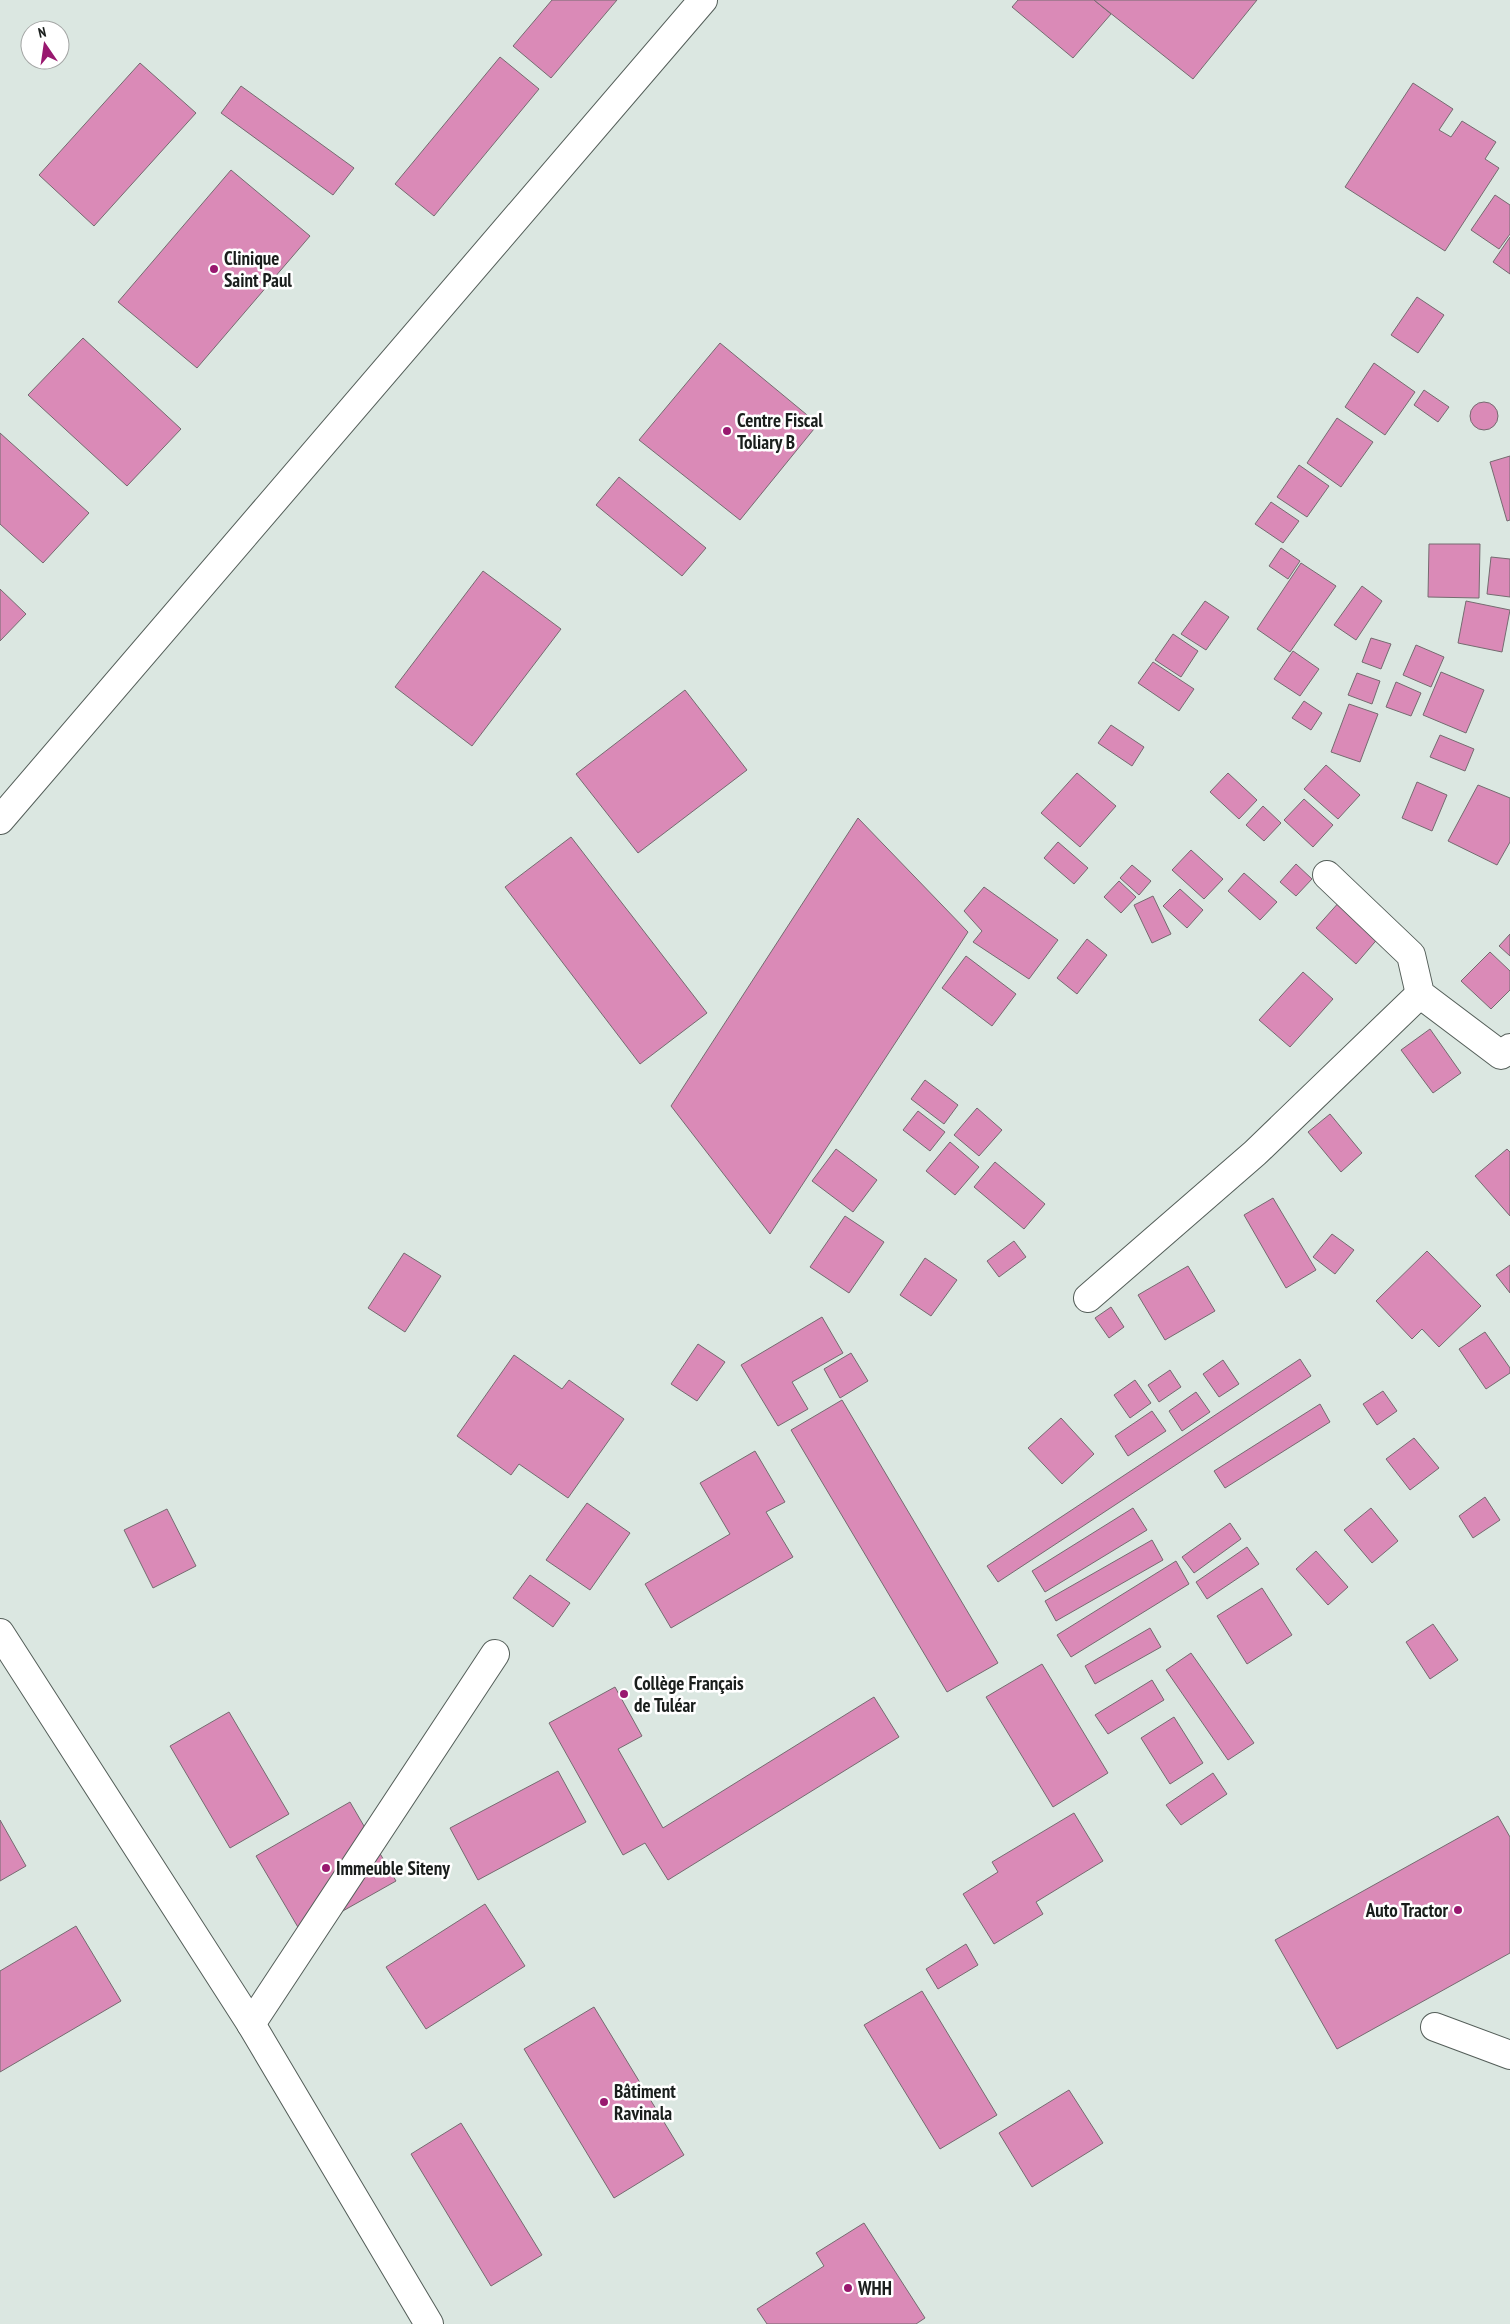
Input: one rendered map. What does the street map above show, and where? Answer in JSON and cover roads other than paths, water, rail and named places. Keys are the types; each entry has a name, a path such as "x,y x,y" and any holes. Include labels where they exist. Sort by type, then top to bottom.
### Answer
{"street":[{"path":"0,820 703,0"},
{"path":"1327,875 1411,955 1420,994 1500,1055 1510,1048"},
{"path":"1088,1298 1255,1153 1420,994"},
{"path":"0,1633 251,2024 429,2324"},
{"path":"251,2024 495,1654"},
{"path":"1435,2027 1510,2055"}],"place":[{"name":"Clinique Saint Paul","path":"214,269"},
{"name":"Centre Fiscal Toliary B","path":"727,431"},
{"name":"Collège Français de Tuléar","path":"624,1694"},
{"name":"Immeuble Siteny","path":"326,1868"},
{"name":"Auto Tractor","path":"1458,1910"},
{"name":"Bâtiment Ravinala","path":"604,2102"},
{"name":"WHH","path":"848,2288"}]}
